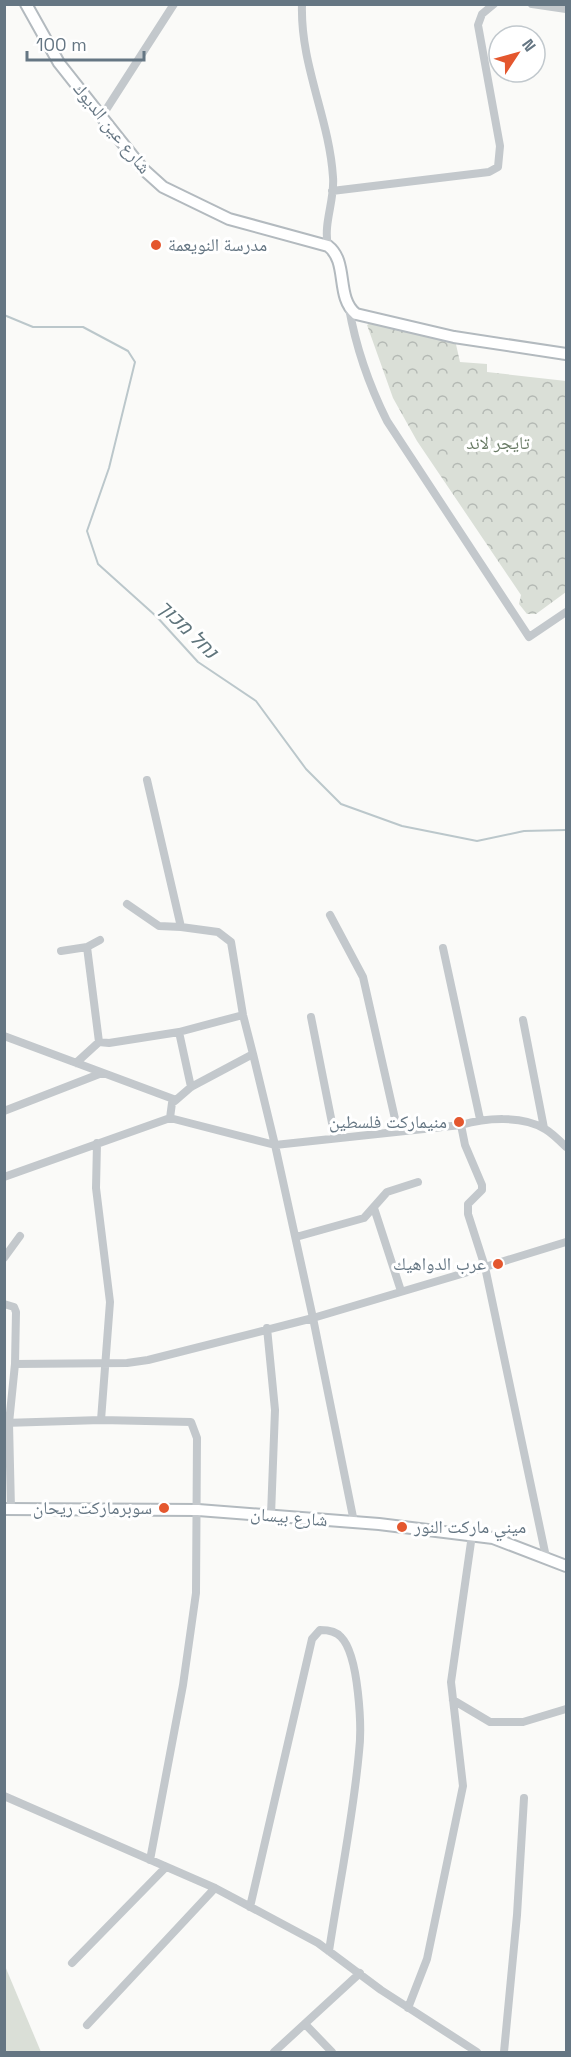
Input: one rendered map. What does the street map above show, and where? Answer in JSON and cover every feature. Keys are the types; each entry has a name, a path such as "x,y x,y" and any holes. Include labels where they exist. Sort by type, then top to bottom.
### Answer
{"street":[{"name":"شارع عين الديوك","path":"26,4 59,63 143,169 175,195 229,219 328,246"},
{"path":"102,116 174,4"},
{"path":"302,4 303,46 327,141 334,180 327,230 328,246 336,254 354,333 371,390 387,421 529,638 567,612"},
{"path":"333,191 422,182 489,172 498,167 500,146 478,25 483,14 494,4"},
{"path":"532,4 567,9"},
{"path":"349,308 364,317 420,330 567,354"},
{"path":"147,780 181,927"},
{"path":"127,904 159,926 218,932 231,942 243,1015 296,1237 354,1522"},
{"path":"330,915 363,977 398,1132"},
{"path":"61,951 87,946 100,940"},
{"path":"87,946 99,1042"},
{"path":"443,948 480,1119"},
{"path":"76,1063 99,1042 109,1043 179,1032 243,1015"},
{"path":"311,1017 335,1138"},
{"path":"523,1020 544,1128"},
{"path":"179,1032 191,1087"},
{"path":"4,1036 176,1100"},
{"path":"170,1118 172,1103 191,1087 253,1054"},
{"path":"4,1111 102,1073"},
{"path":"4,1177 170,1118 275,1145 461,1125 480,1119 517,1121 544,1128 567,1147"},
{"path":"461,1125 465,1145 482,1185 482,1191 468,1204 468,1214 485,1267 546,1557"},
{"path":"97,1143 96,1188 110,1302 101,1420"},
{"path":"296,1237 364,1218 374,1208 376,1201 387,1191 418,1182"},
{"path":"374,1208 401,1291"},
{"path":"4,1258 20,1236"},
{"path":"15,1364 127,1363 165,1356 313,1318 567,1242"},
{"path":"4,1304 14,1307 16,1312 15,1364 7,1423 8,1509"},
{"path":"267,1328 275,1410 271,1515"},
{"path":"7,1423 101,1420 191,1422 194,1424 197,1438 198,1510 194,1615 150,1860"},
{"name":"شارع بيسان","path":"8,1509 198,1510 354,1522 493,1538 567,1566"},
{"path":"408,2008 427,1959 462,1794 461,1764 451,1682 472,1535"},
{"path":"250,1907 312,1640 320,1630 328,1630 342,1637 349,1652 359,1715 360,1742 329,1951"},
{"path":"453,1700 490,1722 523,1722 567,1709"},
{"path":"4,1796 214,1888 250,1907 329,1951 408,2008 477,2052"},
{"path":"504,2052 517,1915 524,1798"},
{"path":"72,1963 166,1867"},
{"path":"87,2025 214,1888"},
{"path":"274,2052 360,1973"},
{"path":"304,2024 332,2052"}],"green space":[{"name":"تايجر لاند","path":"372,322 455,340 460,362 487,364 487,372 566,381 566,592 536,614 527,614 519,604 521,595 417,441 393,398 367,325"},
{"path":"5,1966 41,2052 5,2052"}],"waterway":[{"name":"נחל מכוך","path":"4,315 33,327 83,327 128,351 135,362 109,468 87,531 98,564 157,617 198,662 256,701 306,769 341,804 402,826 477,841 524,831 566,830"}],"place":[{"name":"مدرسة النويعمة","path":"156,245"},
{"name":"منيماركت فلسطين","path":"459,1122"},
{"name":"عرب الدواهيك","path":"498,1264"},
{"name":"سوبرماركت ريحان","path":"164,1508"},
{"name":"ميني ماركت النور","path":"402,1527"}]}
